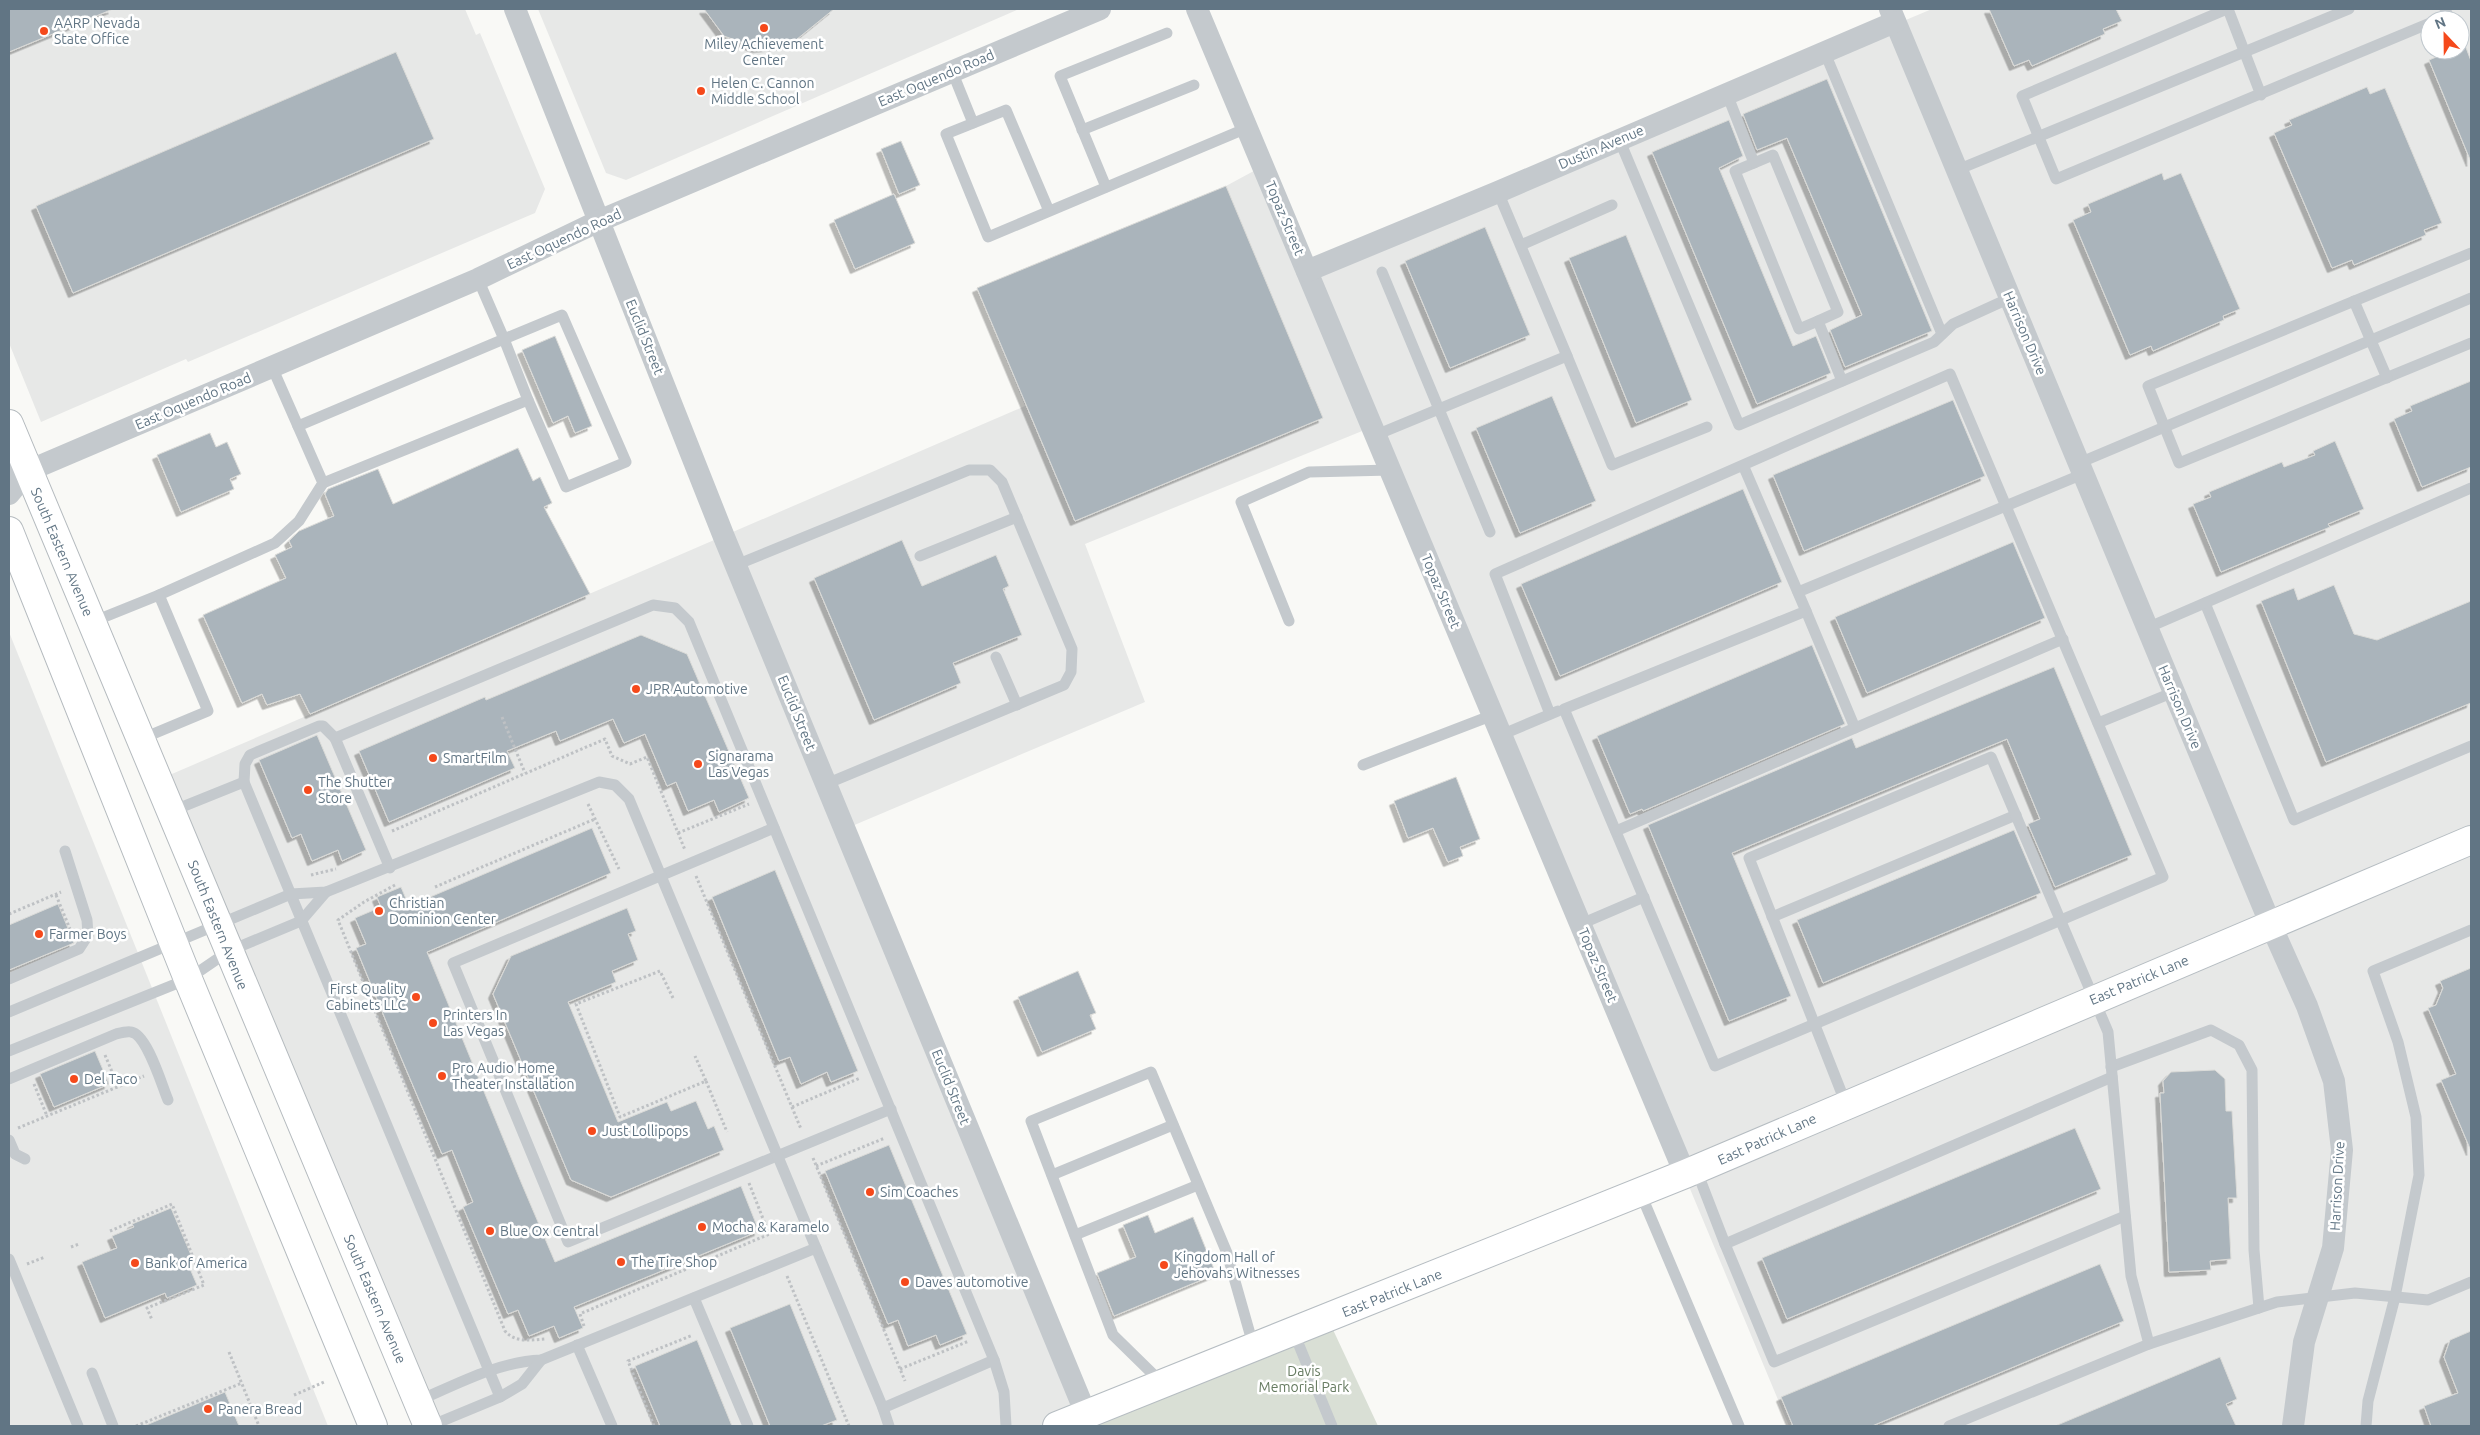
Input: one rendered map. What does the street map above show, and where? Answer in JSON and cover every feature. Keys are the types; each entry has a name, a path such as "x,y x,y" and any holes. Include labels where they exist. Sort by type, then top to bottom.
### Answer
{"main road":[{"name":"South Eastern Avenue","path":"9,424 18,472 92,622 429,1426"},
{"path":"9,531 188,979 374,1426"},
{"name":"East Patrick Lane","path":"1057,1426 1092,1417 1163,1384 1691,1172 1846,1104 2471,840"}],"street":[{"name":"Euclid Street","path":"515,9 736,565 1092,1417"},
{"name":"East Oquendo Road","path":"9,494 18,472 478,279 599,221 1100,9"},
{"name":"Topaz Street","path":"1197,9 1581,924 1691,1172"},
{"name":"Dustin Avenue","path":"1307,271 1825,53 1893,15"},
{"name":"Harrison Drive","path":"1893,15 2270,924 2307,1006 2334,1082 2342,1150 2333,1248 2304,1342 2293,1426"}],"lane":[{"path":"2262,95 2228,9 2022,96 2056,179 2262,95 2420,27"},
{"path":"1957,170 2349,9"},
{"path":"1106,188 1060,76 1167,33"},
{"path":"1825,53 1942,334"},
{"path":"952,71 973,123"},
{"path":"1082,130 1194,85"},
{"path":"1727,94 1754,162"},
{"path":"1049,211 1006,110 946,134 988,237 1247,128"},
{"path":"1619,139 1739,425 1934,342 1953,324 2010,298"},
{"path":"1773,156 1838,312 1799,329 1735,171 1754,162 1773,156"},
{"path":"1498,192 1612,465 1707,427"},
{"path":"1520,245 1612,205"},
{"path":"2471,253 2148,386 2179,463 2471,343"},
{"path":"1382,272 1490,532"},
{"path":"298,426 504,339 562,315 626,462 566,487 528,400 504,339 478,279"},
{"path":"1798,592 2006,506 2164,428 2471,298"},
{"path":"2354,301 2386,378"},
{"path":"1818,321 1842,381"},
{"path":"1376,435 1567,356"},
{"path":"272,367 323,483"},
{"path":"1550,714 1495,574 1950,374 2163,877 1716,1066 1564,709"},
{"path":"92,622 159,595 275,543 299,521 323,483 528,400"},
{"path":"1743,465 1855,728"},
{"path":"736,565 969,470 990,470 1002,482 1072,650 1071,672 1064,685 826,784"},
{"path":"1289,621 1241,502 1310,472 1390,470"},
{"path":"2147,628 2471,488"},
{"path":"920,556 1017,517"},
{"path":"140,738 208,712 159,595"},
{"path":"2205,603 2294,820 2471,746"},
{"path":"335,738 653,605 675,608 689,622 994,1360 1004,1392 1006,1426"},
{"path":"1363,765 1497,725 1550,714 1806,611"},
{"path":"1616,831 2062,640"},
{"path":"996,656 1017,705"},
{"path":"2098,724 2174,692"},
{"path":"390,868 335,738 323,726 250,755 245,764 244,782 500,1397"},
{"path":"1846,1104 1749,858 1991,757 2108,1032 2131,1276 2149,1344"},
{"path":"172,811 244,782"},
{"path":"9,1012 291,894 326,892 390,868 599,782 615,785 629,799 889,1426"},
{"path":"1772,917 2016,815"},
{"path":"774,828 660,874 453,963 568,1242 891,1109"},
{"path":"9,979 79,949 88,935 87,920 65,851"},
{"path":"9,1051 188,979 229,951 301,921 326,892"},
{"path":"1581,924 1644,897"},
{"path":"2366,1426 2368,1401 2395,1297 2419,1175 2416,1116 2398,1042 2373,971 2471,930"},
{"path":"1725,1244 2211,1030 2239,1045 2252,1070 2254,1250 2259,1308"},
{"path":"9,1079 116,1034 131,1032 140,1036 168,1100"},
{"path":"1163,1384 1113,1335 1031,1121 1151,1072 1227,1253 1254,1348"},
{"path":"1052,1175 1173,1125"},
{"path":"10,1136 15,1154 24,1159"},
{"path":"1691,1172 1725,1244 1774,1362 2125,1216"},
{"path":"1075,1235 1198,1184"},
{"path":"1640,1192 1739,1426"},
{"path":"418,1400 490,1370 520,1361 541,1360 816,1248"},
{"path":"9,1259 78,1426"},
{"path":"1949,1426 2149,1344 2277,1302 2318,1296 2356,1294 2428,1300 2471,1282"},
{"path":"694,1298 748,1426"},
{"path":"1294,1332 1332,1426"},
{"path":"578,1345 612,1426"},
{"path":"429,1426 500,1397 522,1384 541,1360"},
{"path":"883,1408 994,1360"},
{"path":"92,1373 113,1426"}],"path":[{"path":"502,718 525,773"},
{"path":"582,789 619,869"},
{"path":"678,833 763,799"},
{"path":"435,887 596,819"},
{"path":"690,862 910,1396"},
{"path":"303,877 339,868"},
{"path":"390,868 395,884 338,920 505,1330 514,1338 521,1340 554,1339"},
{"path":"9,914 77,886"},
{"path":"672,998 660,971 576,1004 620,1117 706,1081"},
{"path":"100,1057 105,1055 118,1086"},
{"path":"695,1056 727,1132"},
{"path":"10,1136 48,1116 156,1071"},
{"path":"792,1107 875,1072"},
{"path":"32,1080 48,1116"},
{"path":"816,1166 900,1132"},
{"path":"743,1170 769,1234"},
{"path":"110,1231 172,1204 204,1285 147,1308 152,1320"},
{"path":"586,1331 580,1314 582,1312 804,1219"},
{"path":"71,1247 79,1244"},
{"path":"27,1264 45,1257"},
{"path":"781,1262 849,1426"},
{"path":"654,1426 628,1361 707,1330"},
{"path":"900,1369 984,1335"},
{"path":"229,1352 259,1426"},
{"path":"294,1394 324,1382"},
{"path":"136,1426 242,1384"}],"shaded area":[{"path":"9,9 465,9 476,35 480,33 545,189 535,213 188,362 186,359 41,422 9,343"},
{"name":"Helen C. Cannon Middle School","path":"538,9 1019,9 626,180 606,173"},
{"path":"1932,9 2471,9 2471,1426 1789,1426 1372,427 1085,544 1145,702 845,829 1086,1414 1057,1426 428,1426 158,780 1025,406 977,288 1226,186 1263,166 1307,271"},
{"path":"9,632 328,1426 9,1426"}],"green space":[{"name":"Davis Memorial Park","path":"1328,1319 1378,1426 1057,1426"}],"building":[{"name":"AARP Nevada State Office","path":"9,9 113,9 9,52"},
{"name":"Miley Achievement Center","path":"704,9 834,9 791,44 757,48 724,36"},
{"path":"1989,9 2116,9 2122,21 2103,29 2105,34 2032,66 2029,60 2014,66"},
{"path":"396,52 434,139 73,293 36,206"},
{"path":"2470,58 2471,162 2429,60 2470,60"},
{"path":"1827,79 1932,331 1845,367 1830,330 1862,315 1787,138 1757,150 1743,114"},
{"path":"2367,87 2370,94 2385,88 2442,223 2424,230 2426,235 2354,265 2352,260 2332,268 2274,133 2292,125 2289,120"},
{"path":"1729,120 1743,156 1719,168 1793,346 1816,336 1831,373 1757,404 1652,152"},
{"path":"901,141 920,185 899,194 881,149"},
{"path":"2162,173 2164,180 2181,173 2240,309 2223,316 2224,320 2153,351 2151,346 2130,355 2073,220 2091,212 2088,204"},
{"path":"1226,186 1323,418 1075,521 977,288"},
{"path":"894,194 915,243 855,269 834,220"},
{"path":"1485,227 1530,335 1450,368 1405,261"},
{"path":"1626,235 1692,400 1636,423 1569,258"},
{"path":"555,336 592,426 575,433 568,416 553,423 522,350"},
{"path":"2471,381 2471,467 2422,487 2394,419 2412,411 2410,406"},
{"path":"1552,396 1596,501 1520,533 1476,428"},
{"path":"1953,400 1985,476 1804,551 1773,475"},
{"path":"210,433 216,447 227,442 241,474 230,479 234,489 181,512 157,455"},
{"path":"2335,441 2364,509 2328,524 2330,527 2221,572 2193,504 2211,497 2209,492 2282,462 2284,467 2315,455 2313,451"},
{"path":"518,448 533,481 540,477 552,503 544,507 590,594 310,714 300,694 267,705 262,694 242,703 203,615 286,578 275,555 292,547 289,541 299,531 334,516 325,494 328,489 378,469 393,504"},
{"path":"1743,489 1782,582 1560,676 1521,584"},
{"path":"902,540 922,586 996,555 1009,586 1003,589 1022,635 953,663 961,683 874,720 814,578"},
{"path":"2013,542 2045,618 1867,693 1835,617"},
{"path":"2334,585 2354,634 2377,640 2471,601 2471,703 2326,762 2261,601 2294,588 2298,600"},
{"path":"641,635 687,654 749,798 719,812 714,800 688,811 676,782 667,786 645,734 624,743 613,719 560,741 556,731 507,751 515,768 389,822 359,751 485,697 486,700"},
{"path":"1812,645 1845,724 1643,811 1642,809 1630,814 1597,736"},
{"path":"2054,667 2132,855 2055,887 2028,824 2040,819 2007,739 1732,853 1791,996 1729,1021 1648,825 1852,738 1856,748"},
{"path":"317,735 366,850 342,861 338,850 312,861 301,834 292,838 259,760"},
{"path":"1456,777 1480,839 1460,847 1463,856 1448,862 1433,828 1408,838 1394,801"},
{"path":"592,828 611,873 427,952 521,1182 555,1262 741,1186 759,1231 574,1307 583,1328 559,1338 554,1326 529,1336 518,1310 508,1314 463,1207 473,1202 452,1150 442,1154 400,1055 356,948 366,944 355,918 381,907 377,897 401,887 409,906"},
{"path":"2014,830 2041,893 1823,983 1797,920"},
{"path":"775,870 858,1071 831,1082 827,1072 801,1084 790,1057 779,1061 712,897"},
{"name":"Farmer Boys","path":"58,904 74,943 9,970 9,925"},
{"path":"627,908 636,931 628,934 638,960 612,971 616,982 568,1002 618,1122 667,1102 671,1111 696,1101 708,1129 714,1126 724,1150 611,1197 571,1180 493,994 511,956"},
{"path":"2471,968 2471,1151 2441,1080 2456,1074 2428,1008 2436,1005 2443,988 2440,981"},
{"path":"1078,971 1096,1013 1090,1015 1096,1029 1042,1052 1018,997"},
{"name":"Del Taco","path":"95,1051 109,1084 54,1107 40,1074"},
{"path":"2215,1070 2225,1079 2226,1111 2232,1111 2237,1198 2228,1198 2231,1259 2210,1261 2211,1270 2169,1272 2160,1093 2164,1093 2163,1081 2171,1072"},
{"path":"2075,1128 2101,1189 1787,1319 1762,1258"},
{"path":"889,1145 967,1334 940,1345 936,1335 908,1346 898,1320 888,1324 825,1171"},
{"name":"Bank of America","path":"171,1208 194,1262 188,1264 197,1285 167,1298 165,1293 105,1318 82,1262 117,1248 112,1236 134,1227 132,1224"},
{"name":"Kingdom Hall of Jehovahs Witnesses","path":"1148,1215 1155,1233 1193,1217 1216,1274 1114,1316 1097,1273 1136,1257 1123,1225"},
{"path":"2100,1264 2124,1321 1872,1426 1793,1426 1781,1397"},
{"path":"790,1304 837,1420 821,1426 770,1426 730,1328"},
{"path":"2471,1331 2471,1426 2431,1426 2424,1406 2458,1393 2444,1357 2450,1340"},
{"path":"697,1340 732,1426 660,1426 635,1366"},
{"path":"2220,1357 2237,1399 2226,1404 2236,1426 2055,1426"},
{"name":"Panera Bread","path":"225,1392 239,1426 144,1426"}],"place":[{"name":"Miley Achievement Center","path":"764,28"},
{"name":"AARP Nevada State Office","path":"44,31"},
{"name":"Helen C. Cannon Middle School","path":"701,91"},
{"name":"JPR Automotive","path":"636,689"},
{"name":"SmartFilm","path":"433,758"},
{"name":"Signarama Las Vegas","path":"698,764"},
{"name":"The Shutter Store","path":"308,790"},
{"name":"Christian Dominion Center","path":"379,911"},
{"name":"Farmer Boys","path":"39,934"},
{"name":"First Quality Cabinets LLC","path":"416,997"},
{"name":"Printers In Las Vegas","path":"433,1023"},
{"name":"Pro Audio Home Theater Installation","path":"442,1076"},
{"name":"Del Taco","path":"74,1079"},
{"name":"Just Lollipops","path":"592,1131"},
{"name":"Sim Coaches","path":"870,1192"},
{"name":"Mocha & Karamelo","path":"702,1227"},
{"name":"Blue Ox Central","path":"490,1231"},
{"name":"The Tire Shop","path":"621,1262"},
{"name":"Bank of America","path":"135,1263"},
{"name":"Kingdom Hall of Jehovahs Witnesses","path":"1164,1265"},
{"name":"Daves automotive","path":"905,1282"},
{"name":"Panera Bread","path":"208,1409"}]}
